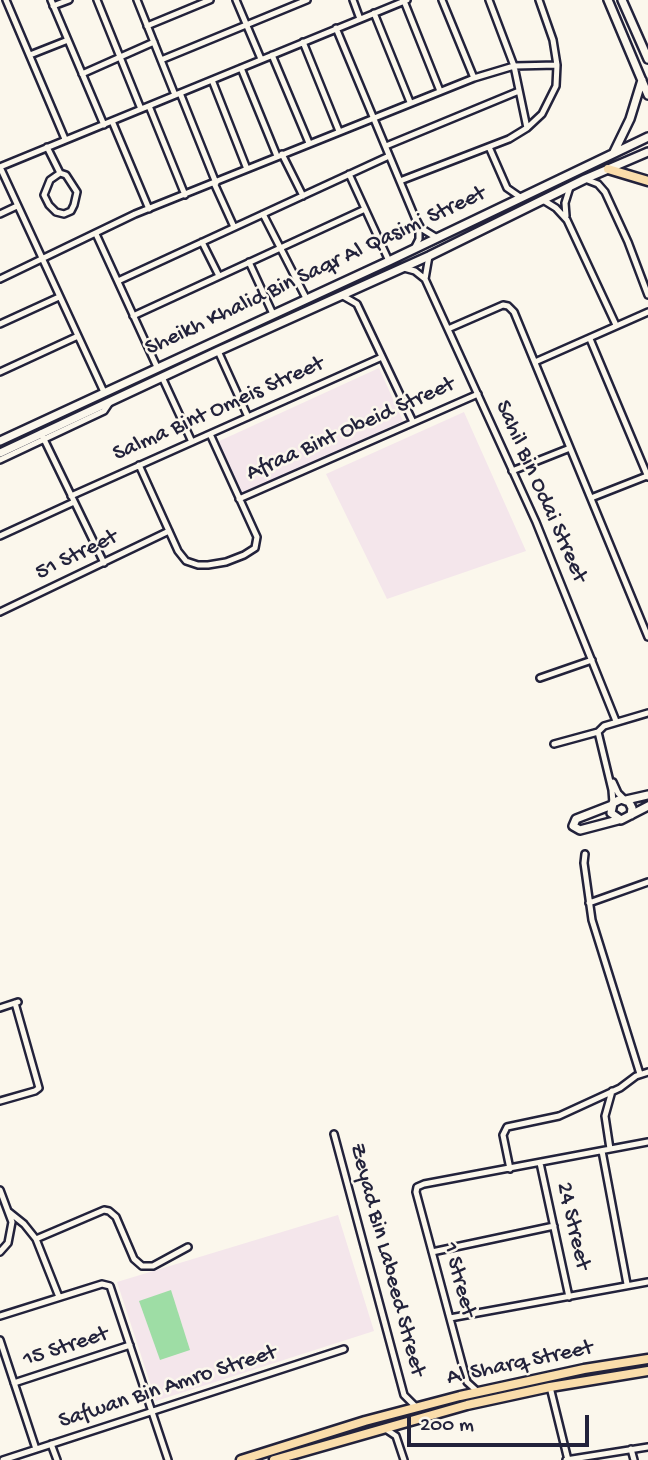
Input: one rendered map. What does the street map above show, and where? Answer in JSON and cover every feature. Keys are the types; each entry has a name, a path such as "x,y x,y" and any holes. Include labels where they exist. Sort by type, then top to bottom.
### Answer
{"main road":[{"path":"608,0 648,95"},
{"path":"623,0 648,59"},
{"path":"614,152 642,80"},
{"name":"Sheikh Khalid Bin Saqr Al Qasimi Street","path":"0,441 389,261 648,137"},
{"name":"Sheikh Khalid Bin Saqr Al Qasimi Street","path":"0,453 43,436 110,401 404,268 585,179 648,152"},
{"path":"608,169 648,181"},
{"path":"309,310 325,298 325,293 320,291"},
{"path":"648,795 619,799 576,820 573,826 580,830 624,820 648,806"},
{"path":"625,799 631,804 631,815"},
{"path":"612,804 611,813 618,820"},
{"name":"Al Sharq Street","path":"241,1460 397,1412 460,1396 648,1359"},
{"name":"Al Sharq Street","path":"279,1459 467,1405 550,1387 648,1371"}],"street":[{"path":"6,0 65,139"},
{"path":"69,0 52,3 104,125"},
{"path":"97,0 141,109"},
{"path":"136,0 234,227"},
{"path":"147,26 210,0"},
{"path":"236,0 261,59"},
{"path":"161,60 307,0"},
{"path":"353,0 360,19"},
{"path":"442,0 474,78"},
{"path":"489,0 514,66 527,128"},
{"path":"400,181 489,147 527,128 548,105 556,86 556,65 553,40 539,0"},
{"path":"104,392 0,167 360,19 394,2 405,1 440,91"},
{"path":"374,13 410,102"},
{"path":"336,28 419,227 419,239 414,249"},
{"path":"30,55 68,40"},
{"path":"303,42 339,131"},
{"path":"82,74 154,43"},
{"path":"272,55 309,143"},
{"path":"0,279 149,209 410,102 514,66 556,65"},
{"path":"241,68 280,155 303,196"},
{"path":"212,80 247,169"},
{"path":"386,146 519,91"},
{"path":"149,106 185,195"},
{"path":"112,121 149,209"},
{"path":"47,147 60,173 66,175 76,192 75,205 71,211 64,214 56,212 44,195 50,180 60,173"},
{"path":"489,147 507,188 520,197"},
{"path":"117,281 389,156"},
{"path":"349,174 389,261"},
{"path":"585,179 598,184 605,192 648,295"},
{"path":"567,220 565,203 570,187"},
{"path":"503,206 507,188"},
{"path":"542,200 556,208 567,220 616,325"},
{"path":"0,214 17,206"},
{"path":"134,316 365,209"},
{"path":"263,214 306,298"},
{"path":"419,227 437,238"},
{"path":"96,234 158,367"},
{"path":"202,242 219,276"},
{"path":"425,279 429,256"},
{"path":"249,262 273,314"},
{"path":"404,268 415,271 425,279"},
{"name":"Sahil Bin Odai Street","path":"425,279 512,471 616,721"},
{"path":"357,304 360,286"},
{"path":"340,295 357,304 413,422"},
{"path":"0,324 60,297"},
{"path":"448,329 503,305 514,312 648,637"},
{"path":"535,362 648,312"},
{"path":"0,372 78,336"},
{"path":"590,339 648,477 591,498"},
{"path":"218,351 248,417"},
{"name":"Salma Bint Omeis Street","path":"0,536 139,465 382,357"},
{"path":"162,377 191,442"},
{"name":"Afraa Bint Obeid Street","path":"239,499 478,394"},
{"path":"139,465 181,556 186,561 198,565 235,559 252,551 257,545 257,537 210,434"},
{"path":"0,460 43,436 104,563"},
{"path":"512,471 570,448"},
{"name":"51 Street","path":"0,612 169,531"},
{"path":"540,678 592,660"},
{"path":"554,744 598,732 616,721 648,713"},
{"path":"598,732 612,804"},
{"path":"607,770 618,793 625,799"},
{"path":"585,854 589,902 602,956 640,1074"},
{"path":"589,902 648,882"},
{"path":"0,1008 16,1002 39,1085 35,1091 0,1101"},
{"path":"648,1072 559,1116 508,1127 503,1135 510,1169 648,1142"},
{"path":"610,1149 605,1116 612,1091"},
{"name":"Zeyad Bin Labeed Street","path":"334,1134 404,1395 416,1407"},
{"path":"602,1150 627,1284"},
{"name":"24 Street","path":"540,1163 569,1297"},
{"name":"1 Street","path":"467,1382 416,1192 417,1187 510,1169"},
{"path":"0,1190 12,1222 12,1233 0,1252"},
{"path":"36,1239 104,1210 113,1213 134,1259 142,1266 153,1266 188,1247"},
{"path":"9,1212 24,1224 36,1239 59,1297"},
{"path":"432,1252 554,1226"},
{"path":"450,1318 648,1282"},
{"path":"0,1316 102,1284 108,1285 112,1289 168,1460"},
{"path":"0,1340 36,1449"},
{"name":"15 Street","path":"14,1383 130,1346"},
{"name":"Safwan Bin Amro Street","path":"3,1460 344,1349"},
{"path":"460,1396 467,1382 478,1392"},
{"path":"550,1387 567,1460 648,1447"},
{"name":"Zeyad Bin Labeed Street","path":"397,1412 404,1395"},
{"path":"380,1428 394,1433 404,1460"},
{"path":"51,1444 57,1460"},
{"path":"631,1449 634,1460"}],"shaded area":[{"path":"379,368 403,421 241,496 215,443"},
{"path":"464,412 526,551 387,599 326,474"},
{"path":"338,1215 374,1331 156,1401 117,1282"}],"green space":[{"path":"171,1290 190,1350 160,1360 139,1301"}]}
